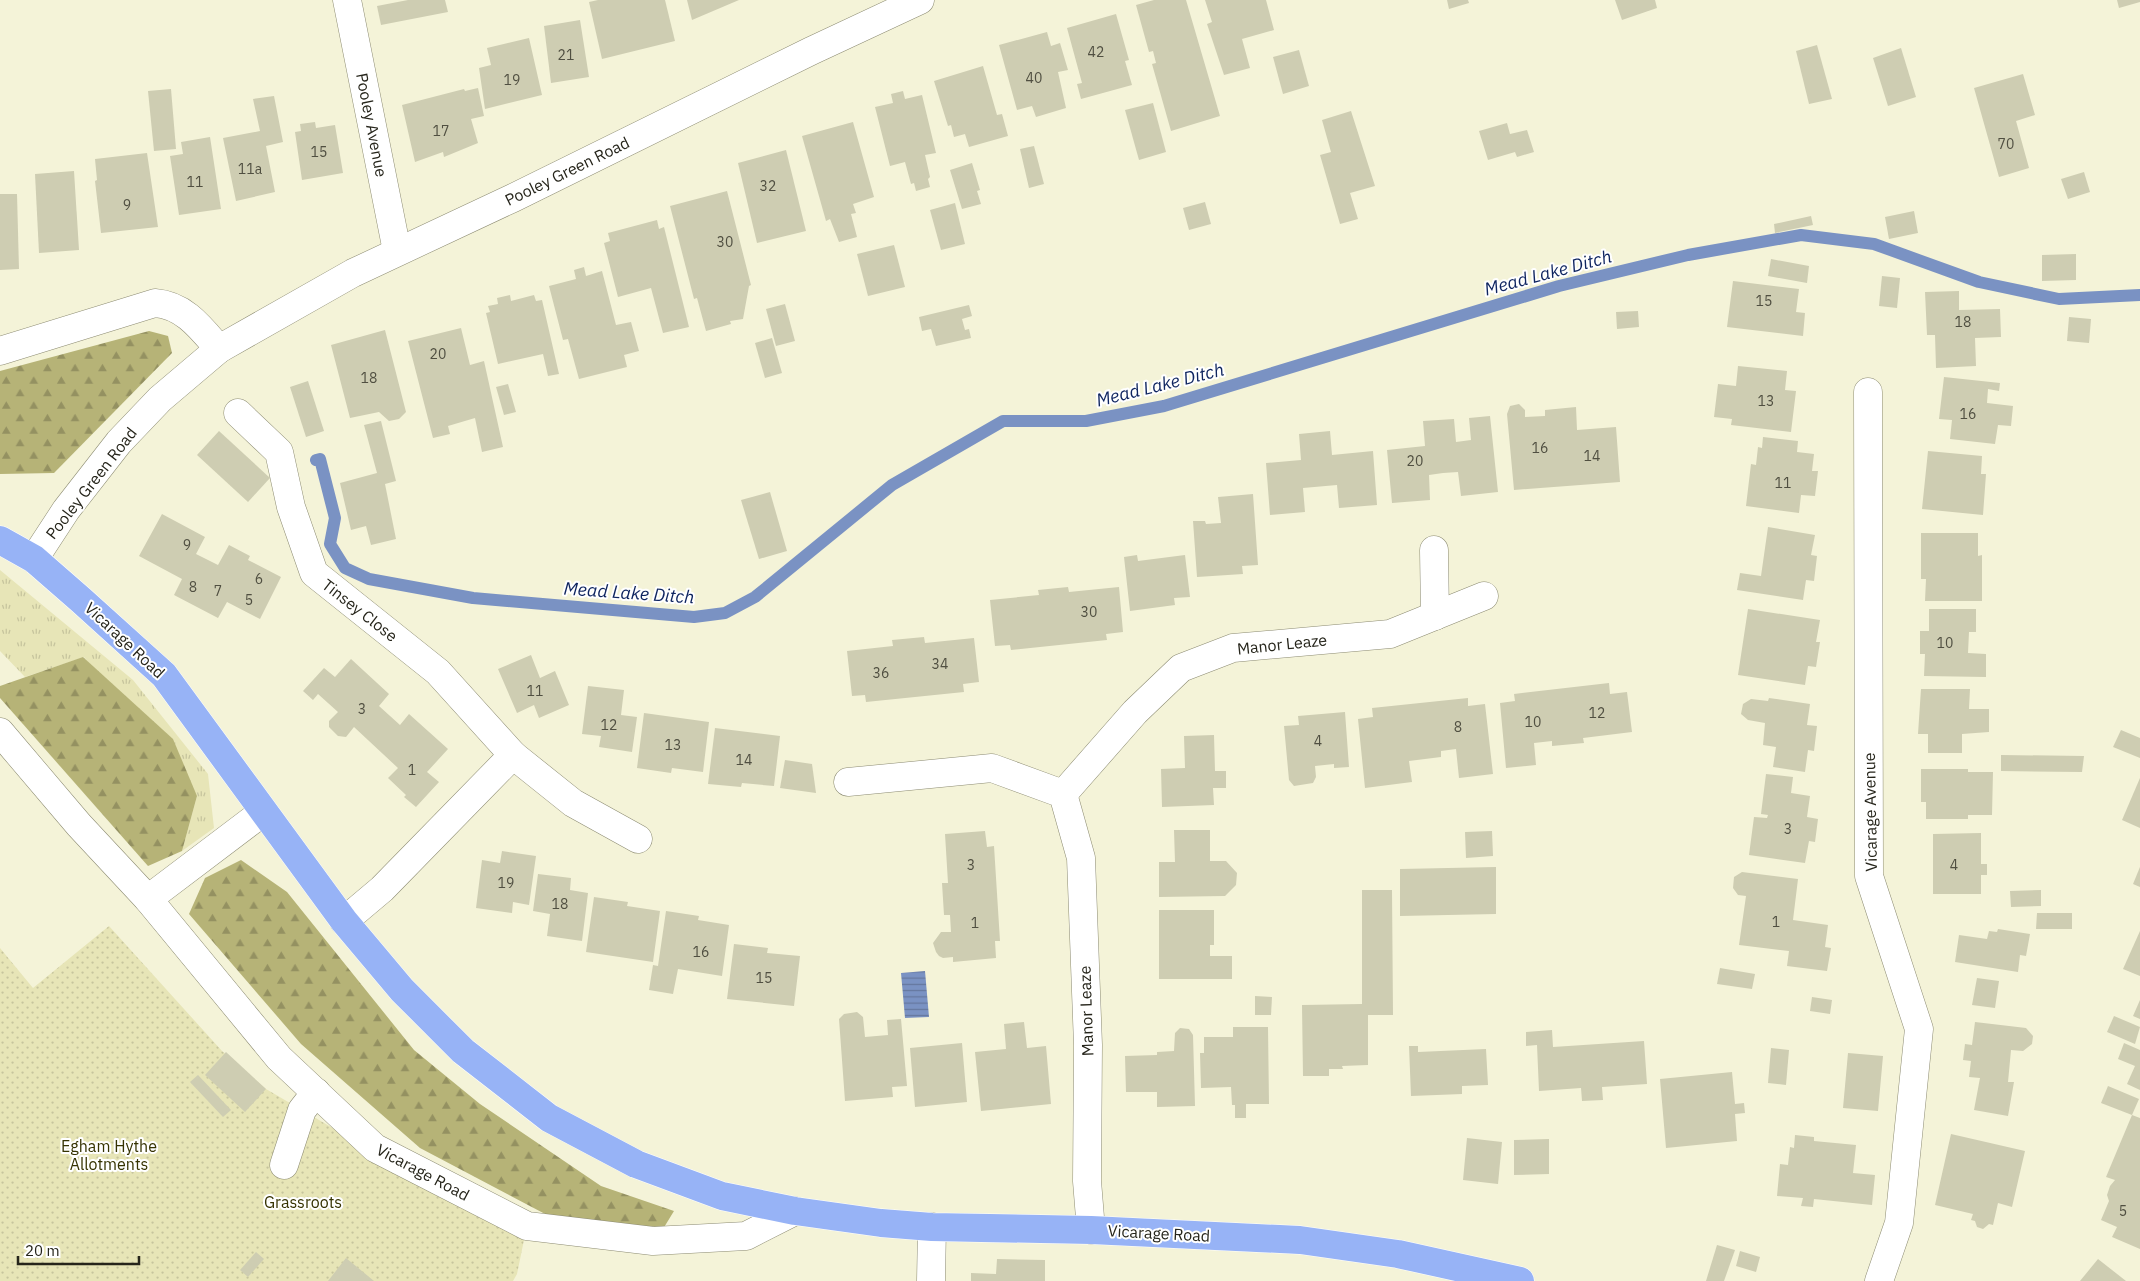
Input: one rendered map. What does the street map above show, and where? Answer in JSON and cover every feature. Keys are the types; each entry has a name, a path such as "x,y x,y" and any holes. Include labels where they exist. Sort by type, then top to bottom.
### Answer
{"main road":[{"name":"Vicarage Road","path":"0,540 34,560 164,675 344,921 402,990 463,1051 549,1118 636,1164 722,1196 795,1211 881,1223 932,1227 1091,1230 1300,1240 1398,1254 1520,1281"}],"street":[{"name":"Pooley Avenue","path":"347,0 397,251"},
{"name":"Pooley Green Road","path":"34,560 66,510 119,442 160,399 219,349 353,272 513,198 810,51 920,0"},
{"path":"0,352 154,303 169,304 183,312 197,324 219,349"},
{"name":"Vicarage Avenue","path":"1868,392 1869,876 1919,1029 1899,1223 1879,1281"},
{"name":"Tinsey Close","path":"238,413 279,452 291,507 314,573 438,672 513,755 573,803 638,839"},
{"path":"1434,550 1435,616"},
{"name":"Manor Leaze","path":"1091,1230 1087,1181 1088,1045 1082,858 1063,794 1135,712 1181,668 1233,648 1390,634 1484,596"},
{"name":"Vicarage Road","path":"0,732 148,900 279,1058 375,1148 498,1218 527,1226 653,1241 746,1236 795,1211"},
{"path":"344,921 382,889 513,755"},
{"path":"848,782 992,768 1063,794"},
{"path":"148,900 264,812"},
{"path":"284,1165 302,1110 316,1092"},
{"path":"931,1281 932,1227"}],"green space":[{"path":"149,331 168,336 172,353 54,473 0,474 0,371"},
{"path":"0,570 133,680 208,774 214,828 182,851 197,796 84,657 25,677 0,651"},
{"path":"83,657 173,739 197,796 182,851 148,866 0,698 0,686"},
{"path":"241,860 287,892 414,1050 480,1104 601,1186 674,1211 663,1229 547,1215 420,1148 301,1044 189,914 205,878"},
{"name":"Egham Hythe Allotments","path":"109,926 222,1051 266,1089 524,1240 517,1274 513,1281 0,1281 0,948 33,988"}],"water":[{"path":"925,971 929,1017 905,1018 901,973"}],"building":[{"path":"408,0 445,0 448,12 381,25 377,6"},
{"path":"598,0 665,0 675,41 602,59 589,2"},
{"path":"687,0 739,0 692,20"},
{"path":"1154,0 1186,0 1220,116 1171,131 1152,64 1156,63 1153,51 1149,52 1136,5"},
{"path":"1205,0 1266,0 1274,30 1242,39 1250,68 1224,75 1207,24 1212,22"},
{"path":"1447,0 1468,0 1469,3 1449,9"},
{"path":"1615,0 1655,0 1657,8 1622,20"},
{"path":"2117,0 2140,0 2140,2 2119,8"},
{"path":"1116,14 1129,60 1125,61 1132,85 1081,99 1077,84 1082,83 1067,28"},
{"path":"580,20 589,77 551,83 544,26"},
{"path":"1047,32 1051,46 1060,43 1068,70 1058,72 1066,108 1036,117 1032,106 1017,110 999,45"},
{"path":"529,38 542,95 485,109 479,68 491,65 487,48"},
{"path":"1817,45 1832,99 1809,104 1796,51"},
{"path":"1901,48 1916,97 1888,106 1873,58"},
{"path":"1299,50 1309,86 1283,94 1273,57"},
{"path":"983,66 997,115 1002,114 1008,136 969,147 965,134 954,137 951,125 948,126 934,81"},
{"path":"2023,74 2035,115 2016,121 2029,168 1999,177 1974,88"},
{"path":"478,88 484,116 471,119 478,143 444,157 443,152 415,162 402,105 464,89 465,91"},
{"path":"171,89 176,149 154,151 148,91"},
{"path":"903,91 905,99 922,95 936,153 925,155 930,177 928,179 930,187 916,191 914,183 911,184 905,162 890,166 875,107 893,103 891,94"},
{"path":"274,96 283,142 266,146 275,192 236,201 223,138 260,131 253,99"},
{"path":"1153,103 1166,152 1139,160 1125,110"},
{"path":"1351,111 1375,186 1350,193 1358,219 1340,224 1320,155 1331,152 1322,120"},
{"path":"315,122 316,128 335,125 343,173 302,180 295,132 301,131 300,124"},
{"path":"853,122 874,197 853,204 856,213 851,214 857,237 839,242 830,219 826,221 802,136"},
{"path":"1507,123 1510,134 1527,130 1534,152 1517,157 1515,152 1488,160 1479,131"},
{"path":"210,137 221,209 179,215 170,156 183,154 181,142"},
{"path":"1034,146 1044,184 1029,188 1020,149"},
{"path":"786,150 806,231 757,243 738,163"},
{"path":"147,153 158,227 101,233 95,181 97,180 95,159"},
{"path":"972,163 980,190 977,191 981,204 962,209 950,170"},
{"path":"74,171 79,250 39,253 35,174"},
{"path":"2084,172 2090,192 2068,199 2061,179"},
{"path":"727,191 751,285 749,286 743,319 730,321 731,324 706,331 697,298 694,299 670,206"},
{"path":"0,194 17,194 19,269 0,270"},
{"path":"1205,202 1211,224 1189,230 1183,208"},
{"path":"955,203 965,244 941,250 930,210"},
{"path":"1914,211 1918,233 1889,239 1885,217"},
{"path":"1811,216 1813,225 1775,233 1774,224"},
{"path":"657,220 659,229 664,227 689,327 663,333 651,288 618,297 604,243 610,241 608,233"},
{"path":"894,245 905,287 868,296 857,254"},
{"path":"2076,254 2076,280 2042,281 2042,255"},
{"path":"1771,259 1809,266 1807,283 1768,276"},
{"path":"584,267 586,276 602,271 616,325 631,322 639,351 624,355 627,367 579,379 568,339 563,340 549,286 576,279 574,270"},
{"path":"1882,276 1900,278 1897,308 1879,306"},
{"path":"1733,281 1799,289 1796,312 1805,313 1803,336 1727,327"},
{"path":"1959,291 1959,310 2000,309 2001,337 1975,338 1976,366 1936,368 1935,335 1927,335 1925,292"},
{"path":"510,295 511,301 534,295 536,301 542,300 559,374 548,376 543,354 498,364 486,313 490,312 488,306 498,304 497,298"},
{"path":"785,304 795,341 776,346 766,309"},
{"path":"969,305 972,316 962,319 965,330 969,329 971,338 936,346 931,329 922,331 919,317"},
{"path":"1638,311 1639,327 1617,329 1616,312"},
{"path":"2069,317 2091,319 2089,343 2067,341"},
{"path":"461,328 470,365 484,361 503,447 482,452 475,418 448,426 450,434 433,438 408,341"},
{"path":"385,330 406,412 399,419 389,421 379,412 350,418 331,345"},
{"path":"772,338 782,373 765,378 755,343"},
{"path":"1738,366 1787,371 1785,390 1796,391 1791,432 1731,425 1732,419 1714,417 1718,384 1736,386"},
{"path":"1944,377 2000,383 1999,391 1988,389 1987,403 2013,406 2011,426 1998,425 1995,444 1950,439 1952,420 1939,419"},
{"path":"308,381 324,431 306,437 290,387"},
{"path":"508,384 516,412 504,415 496,387"},
{"path":"1519,404 1525,410 1525,417 1545,416 1545,410 1576,407 1577,430 1616,427 1620,482 1514,490 1507,414 1510,406"},
{"path":"1490,416 1498,492 1461,496 1458,472 1443,473 1429,475 1430,500 1392,503 1387,450 1425,446 1423,421 1454,419 1456,442 1471,440 1469,418"},
{"path":"381,421 396,481 385,484 396,539 371,545 366,526 351,530 340,483 377,473 364,425"},
{"path":"219,431 270,478 248,502 197,455"},
{"path":"1330,431 1332,455 1373,451 1377,505 1339,508 1337,485 1303,488 1305,512 1270,515 1266,463 1301,460 1299,434"},
{"path":"1763,437 1798,441 1797,452 1814,454 1812,471 1818,471 1815,496 1801,495 1799,513 1746,506 1751,464 1756,465 1758,447 1762,448"},
{"path":"1928,451 1982,456 1981,474 1986,474 1983,515 1922,509"},
{"path":"770,492 787,551 759,559 741,500"},
{"path":"1253,494 1258,565 1242,566 1243,574 1197,577 1193,521 1205,521 1206,524 1221,523 1218,497"},
{"path":"162,514 205,537 196,554 218,565 229,545 250,556 248,560 281,577 260,619 227,602 218,618 174,595 182,579 139,556"},
{"path":"1768,527 1815,535 1811,555 1817,556 1814,581 1806,580 1803,600 1737,590 1740,573 1761,576"},
{"path":"1921,533 1978,533 1978,556 1982,555 1982,601 1925,601 1926,579 1921,579"},
{"path":"1137,555 1138,561 1185,555 1190,597 1174,598 1175,605 1130,611 1124,557"},
{"path":"1068,587 1069,592 1119,587 1123,632 1106,634 1107,640 1011,650 1010,645 995,646 990,600 1039,595 1038,590"},
{"path":"1748,609 1820,620 1816,642 1820,642 1816,667 1808,666 1805,685 1738,675"},
{"path":"1929,609 1976,609 1976,632 1969,632 1968,653 1986,654 1986,677 1924,676 1925,654 1920,654 1920,631 1929,631"},
{"path":"924,637 925,643 974,638 979,682 963,684 964,692 866,702 865,695 852,696 847,651 893,646 892,640"},
{"path":"531,655 540,678 555,671 569,705 539,718 534,705 517,713 498,669"},
{"path":"351,659 389,694 379,706 400,725 409,714 448,749 427,772 439,782 416,807 404,797 406,795 388,778 398,768 354,727 346,737 338,736 329,727 329,721 338,712 318,694 313,700 303,691 324,668 335,677"},
{"path":"1609,683 1610,694 1627,692 1632,732 1583,738 1584,743 1552,746 1552,741 1534,743 1536,765 1506,768 1500,703 1515,701 1514,694"},
{"path":"588,686 624,690 621,715 637,717 632,752 599,747 601,736 582,734"},
{"path":"1921,689 1970,689 1969,709 1989,709 1989,732 1962,734 1962,753 1928,753 1928,734 1918,734"},
{"path":"1468,698 1468,706 1485,704 1493,774 1459,778 1456,749 1441,751 1441,757 1409,761 1412,782 1365,788 1358,719 1373,717 1372,708"},
{"path":"1769,698 1810,704 1807,725 1817,726 1814,751 1808,750 1805,772 1773,767 1776,747 1763,745 1765,723 1748,720 1741,714 1743,704 1751,699 1768,701"},
{"path":"1345,712 1349,767 1334,768 1334,764 1315,766 1316,777 1313,783 1294,786 1289,780 1284,726 1299,725 1298,716"},
{"path":"644,713 709,722 703,772 672,768 671,773 637,768"},
{"path":"715,728 780,736 774,786 742,783 741,787 708,784"},
{"path":"2121,730 2140,738 2140,758 2113,747"},
{"path":"1214,735 1215,771 1226,771 1226,788 1213,788 1214,805 1162,807 1161,769 1185,768 1184,736"},
{"path":"2001,755 2084,756 2082,772 2001,771"},
{"path":"785,760 812,764 816,793 780,788"},
{"path":"1921,769 1968,769 1968,772 1993,772 1992,815 1968,815 1968,819 1926,819 1926,802 1921,802"},
{"path":"1766,774 1793,777 1791,793 1810,796 1807,817 1818,819 1815,842 1809,841 1805,863 1749,855 1754,817 1767,818 1768,815 1761,814"},
{"path":"2140,778 2140,828 2122,820"},
{"path":"1174,830 1210,830 1210,861 1226,861 1237,873 1236,885 1225,896 1159,897 1159,862 1175,862"},
{"path":"985,831 987,847 994,846 1000,941 995,941 996,958 953,962 953,957 943,958 939,956 933,943 941,932 951,932 950,915 944,915 942,883 948,883 945,834"},
{"path":"1492,831 1493,856 1466,858 1465,832"},
{"path":"1981,833 1981,864 1987,864 1987,875 1981,875 1981,894 1933,894 1933,834"},
{"path":"502,851 536,856 529,905 513,902 512,913 476,908 482,860 500,863"},
{"path":"1496,867 1496,914 1400,916 1400,869"},
{"path":"2140,867 2140,887 2133,884"},
{"path":"1742,872 1798,879 1793,920 1828,925 1825,947 1831,948 1827,971 1787,966 1789,951 1739,945 1746,896 1738,895 1733,888 1734,877"},
{"path":"538,874 571,878 570,890 588,893 582,941 547,936 550,914 533,911"},
{"path":"1362,890 1392,890 1393,1015 1368,1015 1368,1065 1342,1066 1343,1069 1329,1069 1329,1076 1303,1076 1302,1005 1362,1004"},
{"path":"2041,890 2041,906 2011,907 2010,891"},
{"path":"594,897 628,902 627,906 660,911 653,962 586,952"},
{"path":"1159,910 1214,910 1214,945 1210,945 1210,956 1232,956 1232,979 1159,979"},
{"path":"666,911 699,916 698,920 729,925 722,976 678,969 673,994 649,990 653,965 658,966"},
{"path":"2037,913 2072,913 2072,929 2036,929"},
{"path":"1998,929 2030,934 2026,956 2020,955 2018,972 1955,962 1959,935 1987,939 1989,931 1997,932"},
{"path":"2140,931 2140,976 2123,969"},
{"path":"734,944 768,948 767,953 800,956 794,1006 727,999"},
{"path":"1720,968 1755,974 1752,989 1717,984"},
{"path":"1977,978 1999,981 1995,1008 1972,1005"},
{"path":"1255,996 1272,997 1271,1015 1255,1015"},
{"path":"1812,997 1832,1000 1830,1014 1810,1011"},
{"path":"2140,1000 2140,1019 2133,1016"},
{"path":"857,1012 863,1017 865,1037 888,1035 887,1020 901,1019 907,1086 892,1087 893,1097 845,1101 839,1019 844,1014"},
{"path":"2114,1016 2140,1027 2135,1044 2107,1032"},
{"path":"1024,1022 1027,1048 1046,1046 1051,1104 981,1111 975,1052 1006,1049 1004,1024"},
{"path":"1975,1022 2026,1028 2033,1036 2032,1044 2023,1051 2011,1050 2008,1082 2014,1082 2008,1116 1974,1110 1980,1078 1969,1077 1971,1061 1963,1060 1965,1044 1972,1045"},
{"path":"1233,1027 1268,1027 1269,1104 1246,1104 1246,1118 1235,1118 1235,1105 1232,1105 1231,1087 1201,1088 1200,1053 1204,1053 1204,1037 1233,1037"},
{"path":"1180,1028 1189,1029 1193,1035 1195,1106 1157,1107 1157,1092 1126,1092 1125,1056 1157,1055 1157,1052 1174,1051 1175,1033"},
{"path":"1552,1030 1553,1047 1644,1041 1647,1084 1602,1087 1603,1100 1582,1101 1581,1088 1539,1091 1537,1045 1526,1046 1526,1032"},
{"path":"962,1043 967,1102 915,1107 910,1048"},
{"path":"2124,1043 2140,1050 2140,1090 2127,1084 2135,1066 2118,1059"},
{"path":"1409,1046 1418,1046 1418,1052 1486,1049 1488,1085 1462,1086 1462,1094 1411,1096"},
{"path":"1771,1048 1789,1050 1786,1085 1768,1083"},
{"path":"226,1052 266,1089 245,1112 205,1075"},
{"path":"1848,1053 1883,1056 1878,1111 1843,1108"},
{"path":"1732,1072 1735,1104 1744,1103 1745,1113 1735,1114 1737,1141 1666,1148 1660,1079"},
{"path":"198,1075 231,1110 223,1117 190,1082"},
{"path":"2108,1086 2139,1099 2132,1115 2101,1103"},
{"path":"2132,1115 2140,1118 2140,1249 2112,1237 2117,1227 2101,1220 2109,1201 2107,1195 2110,1186 2115,1180 2106,1177"},
{"path":"1951,1134 2025,1151 2012,1207 1998,1203 1993,1225 1989,1224 1983,1229 1977,1227 1975,1221 1971,1220 1973,1214 1935,1205"},
{"path":"1795,1135 1814,1137 1814,1141 1856,1145 1853,1173 1875,1175 1872,1205 1814,1199 1813,1207 1801,1206 1803,1198 1777,1196 1780,1164 1788,1165 1790,1147 1794,1148"},
{"path":"1467,1138 1502,1142 1498,1184 1463,1180"},
{"path":"1549,1139 1549,1174 1514,1175 1514,1140"},
{"path":"1717,1245 1735,1250 1724,1281 1706,1281"},
{"path":"1740,1251 1760,1257 1756,1272 1736,1266"},
{"path":"256,1252 264,1259 248,1277 240,1270"},
{"path":"346,1258 374,1281 328,1281"},
{"path":"997,1259 1045,1260 1045,1281 971,1281 971,1273 996,1274"},
{"path":"2098,1259 2126,1281 2080,1281"}],"waterway":[{"name":"Mead Lake Ditch","path":"316,460 320,459 335,518 330,544 345,568 369,579 473,598 694,617 725,613 755,597 892,485 1003,421 1086,421 1164,406 1559,286 1688,255 1801,235 1874,244 1979,282 2059,299 2140,295"}],"park label":[{"name":"Grassroots","path":"303,1202"}]}
